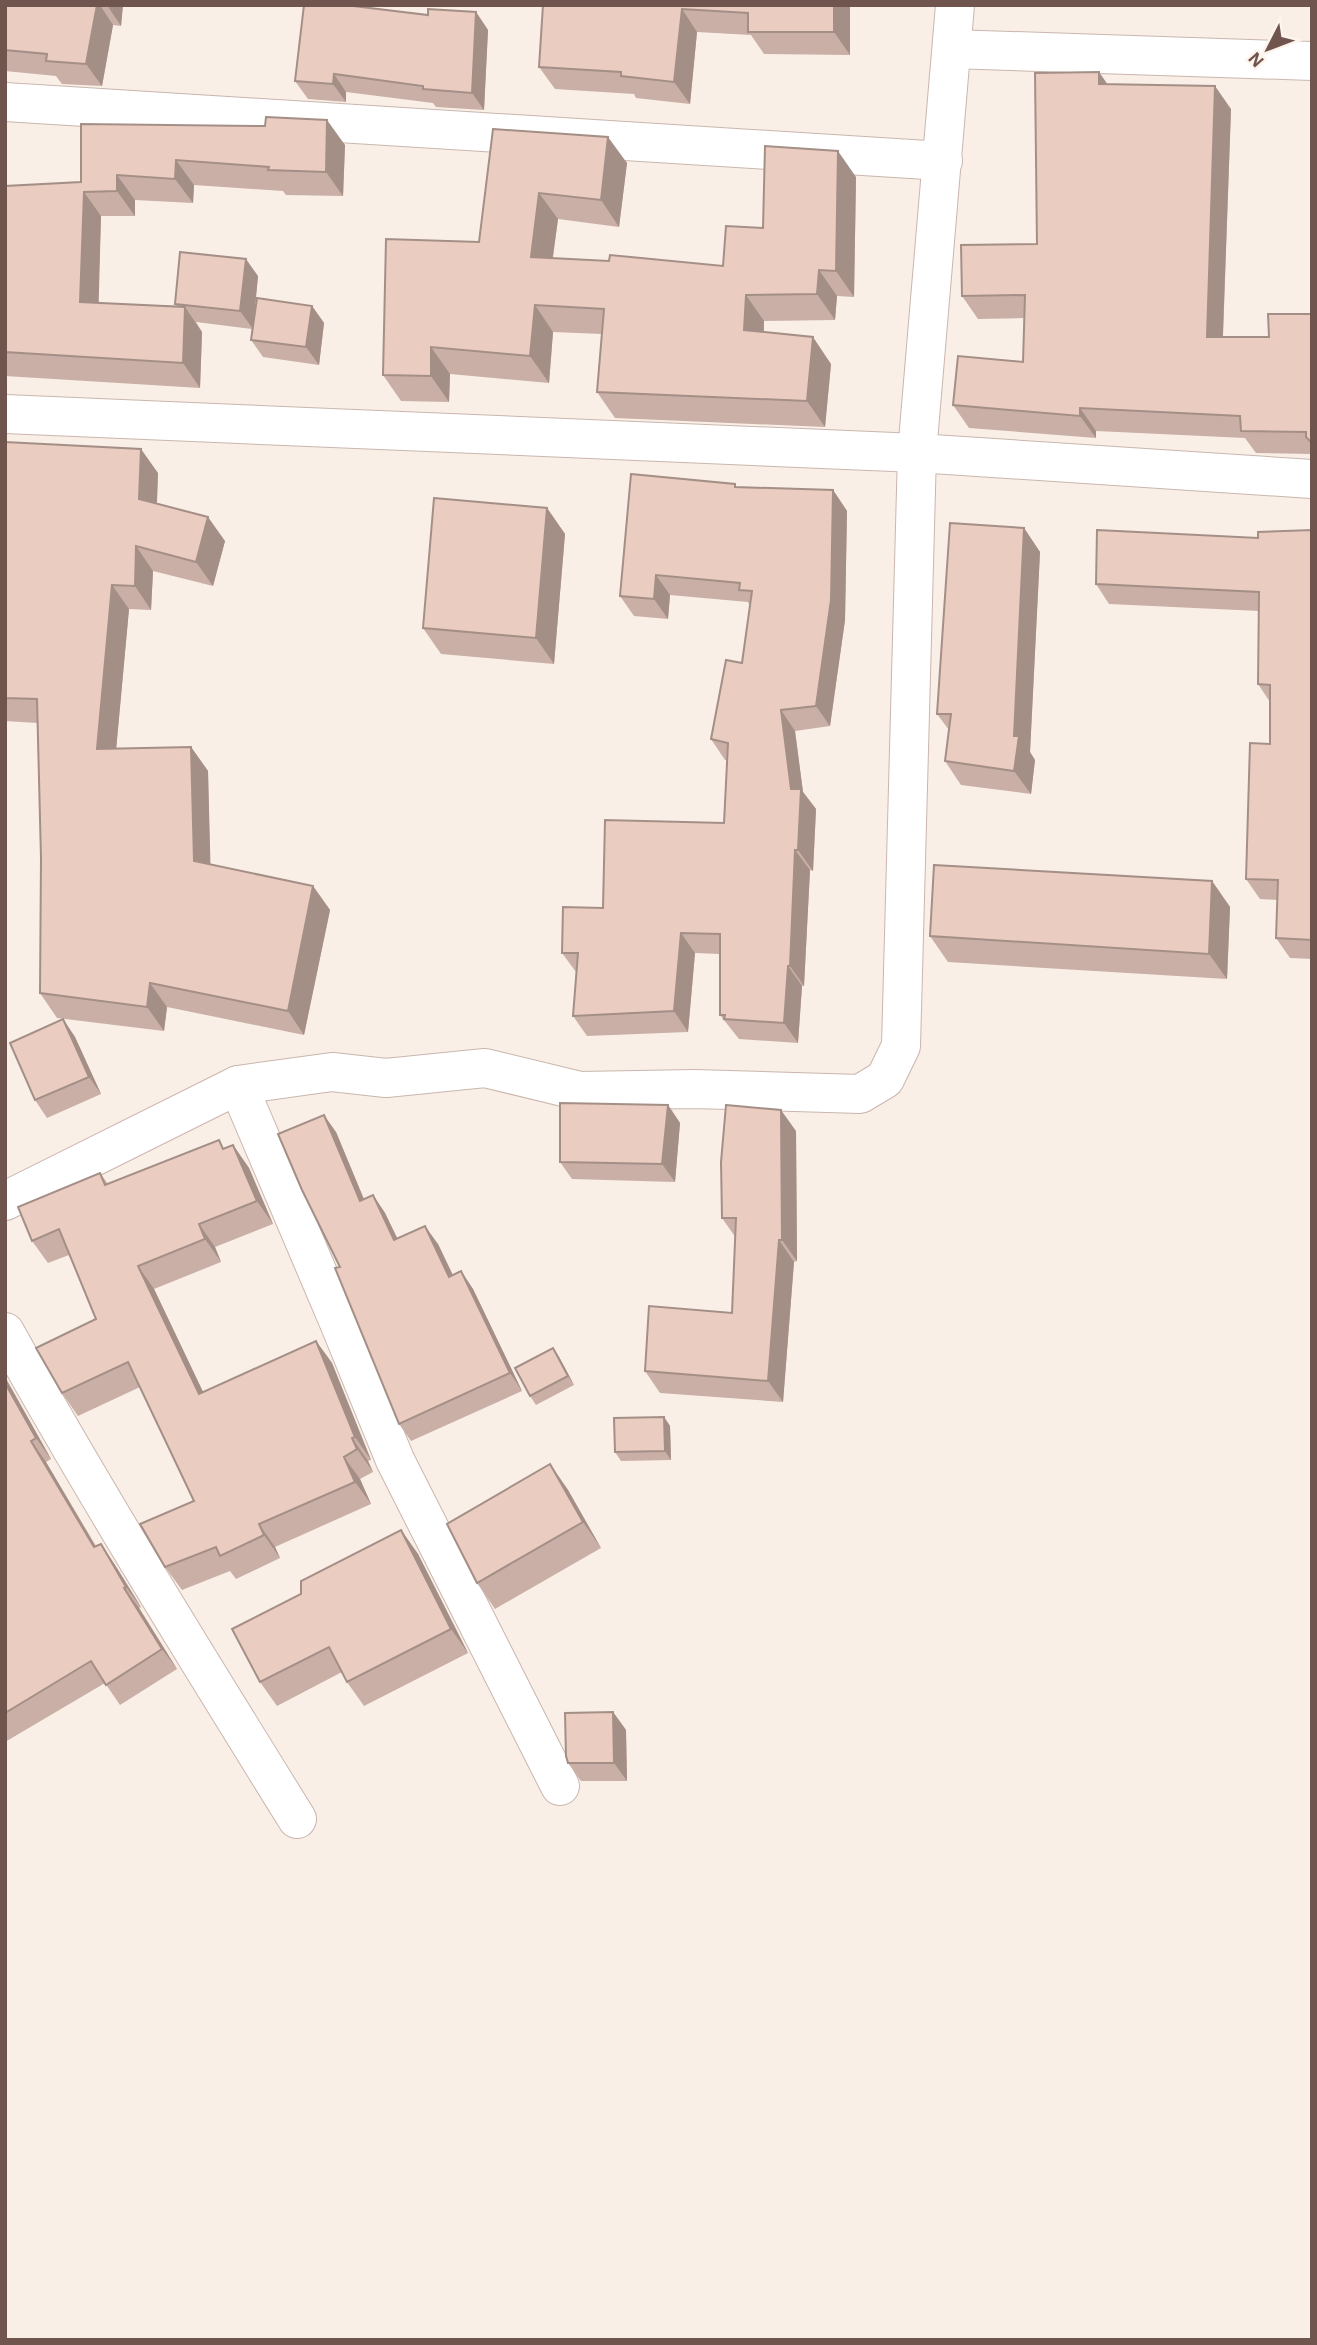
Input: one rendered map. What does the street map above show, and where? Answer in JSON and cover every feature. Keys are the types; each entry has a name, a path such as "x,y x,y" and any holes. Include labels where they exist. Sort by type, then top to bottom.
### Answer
{"street":[{"path":"5,1201 238,1085 331,1072 386,1077 485,1068 580,1091 694,1089 860,1094 885,1079 901,1046 917,453 955,5"},
{"path":"952,49 1312,61"},
{"path":"5,102 943,161"},
{"path":"5,414 917,453 1312,479"},
{"path":"238,1085 341,1325 395,1460 560,1786"},
{"path":"5,1332 176,1625 297,1819"}],"building":[{"path":"5,5 97,5 86,64 46,61 47,54 5,50"},
{"path":"304,5 345,5 428,15 428,9 476,12 472,93 423,89 423,86 334,74 333,84 295,81"},
{"path":"543,5 834,5 834,32 748,32 748,13 682,9 674,82 621,76 621,72 539,67"},
{"path":"1099,72 1099,84 1215,86 1207,337 1269,337 1268,314 1312,314 1312,443 1306,437 1306,432 1241,431 1240,416 1080,408 1080,416 953,405 958,356 1023,362 1025,295 962,296 961,245 1037,244 1035,73"},
{"path":"266,117 327,120 326,172 268,170 269,167 176,160 175,179 117,175 117,191 84,192 80,302 185,307 183,363 5,352 5,186 81,182 81,124 265,126"},
{"path":"493,129 608,137 601,200 539,193 531,257 609,261 610,255 723,266 726,226 763,228 765,146 838,151 836,271 819,270 817,294 746,295 744,330 813,337 807,401 597,392 604,309 535,305 530,356 431,347 431,376 383,375 386,239 479,242"},
{"path":"180,252 246,259 240,311 175,304"},
{"path":"257,298 312,306 306,347 251,340"},
{"path":"5,442 141,449 139,499 208,517 196,562 136,546 135,586 112,585 97,749 191,747 194,861 313,886 288,1011 150,983 147,1007 40,993 41,858 37,699 5,698"},
{"path":"631,474 735,484 735,487 833,490 831,600 816,706 781,710 791,789 801,789 784,1023 724,1019 725,1015 720,1015 720,934 681,933 674,1011 573,1016 578,953 562,953 563,907 603,908 605,820 724,823 728,743 711,739 726,660 742,663 752,591 739,590 740,583 656,575 654,599 620,596"},
{"path":"434,498 547,508 536,638 423,628"},
{"path":"950,523 1024,528 1014,736 1019,736 1014,771 945,761 951,714 937,714"},
{"path":"1097,530 1258,538 1258,532 1312,530 1312,940 1276,938 1278,880 1246,879 1250,743 1270,744 1270,685 1258,684 1259,592 1096,584"},
{"path":"934,865 1212,881 1209,954 930,936"},
{"path":"63,1019 89,1077 35,1100 10,1043"},
{"path":"560,1103 668,1105 662,1164 560,1162"},
{"path":"726,1105 781,1110 782,1240 779,1240 768,1381 645,1371 649,1306 732,1313 736,1218 722,1218 721,1162"},
{"path":"324,1115 360,1201 373,1195 394,1240 425,1226 449,1277 461,1271 510,1373 399,1424 335,1268 340,1267 278,1134"},
{"path":"219,1140 223,1149 233,1145 257,1201 199,1224 205,1239 138,1266 199,1394 316,1341 355,1437 352,1438 357,1449 344,1457 355,1482 259,1524 264,1535 220,1556 216,1547 165,1567 140,1524 194,1501 128,1362 62,1393 36,1348 96,1319 59,1229 32,1241 18,1207 100,1173 105,1185"},
{"path":"553,1348 568,1376 530,1396 515,1368"},
{"path":"5,1383 36,1438 31,1441 94,1547 101,1544 126,1587 124,1588 162,1649 106,1685 91,1661 5,1713"},
{"path":"664,1417 665,1451 615,1452 614,1418"},
{"path":"550,1464 583,1522 477,1583 447,1524"},
{"path":"401,1530 451,1629 347,1682 329,1647 260,1682 232,1629 301,1594 301,1581"},
{"path":"613,1712 614,1763 568,1763 565,1713"}]}
